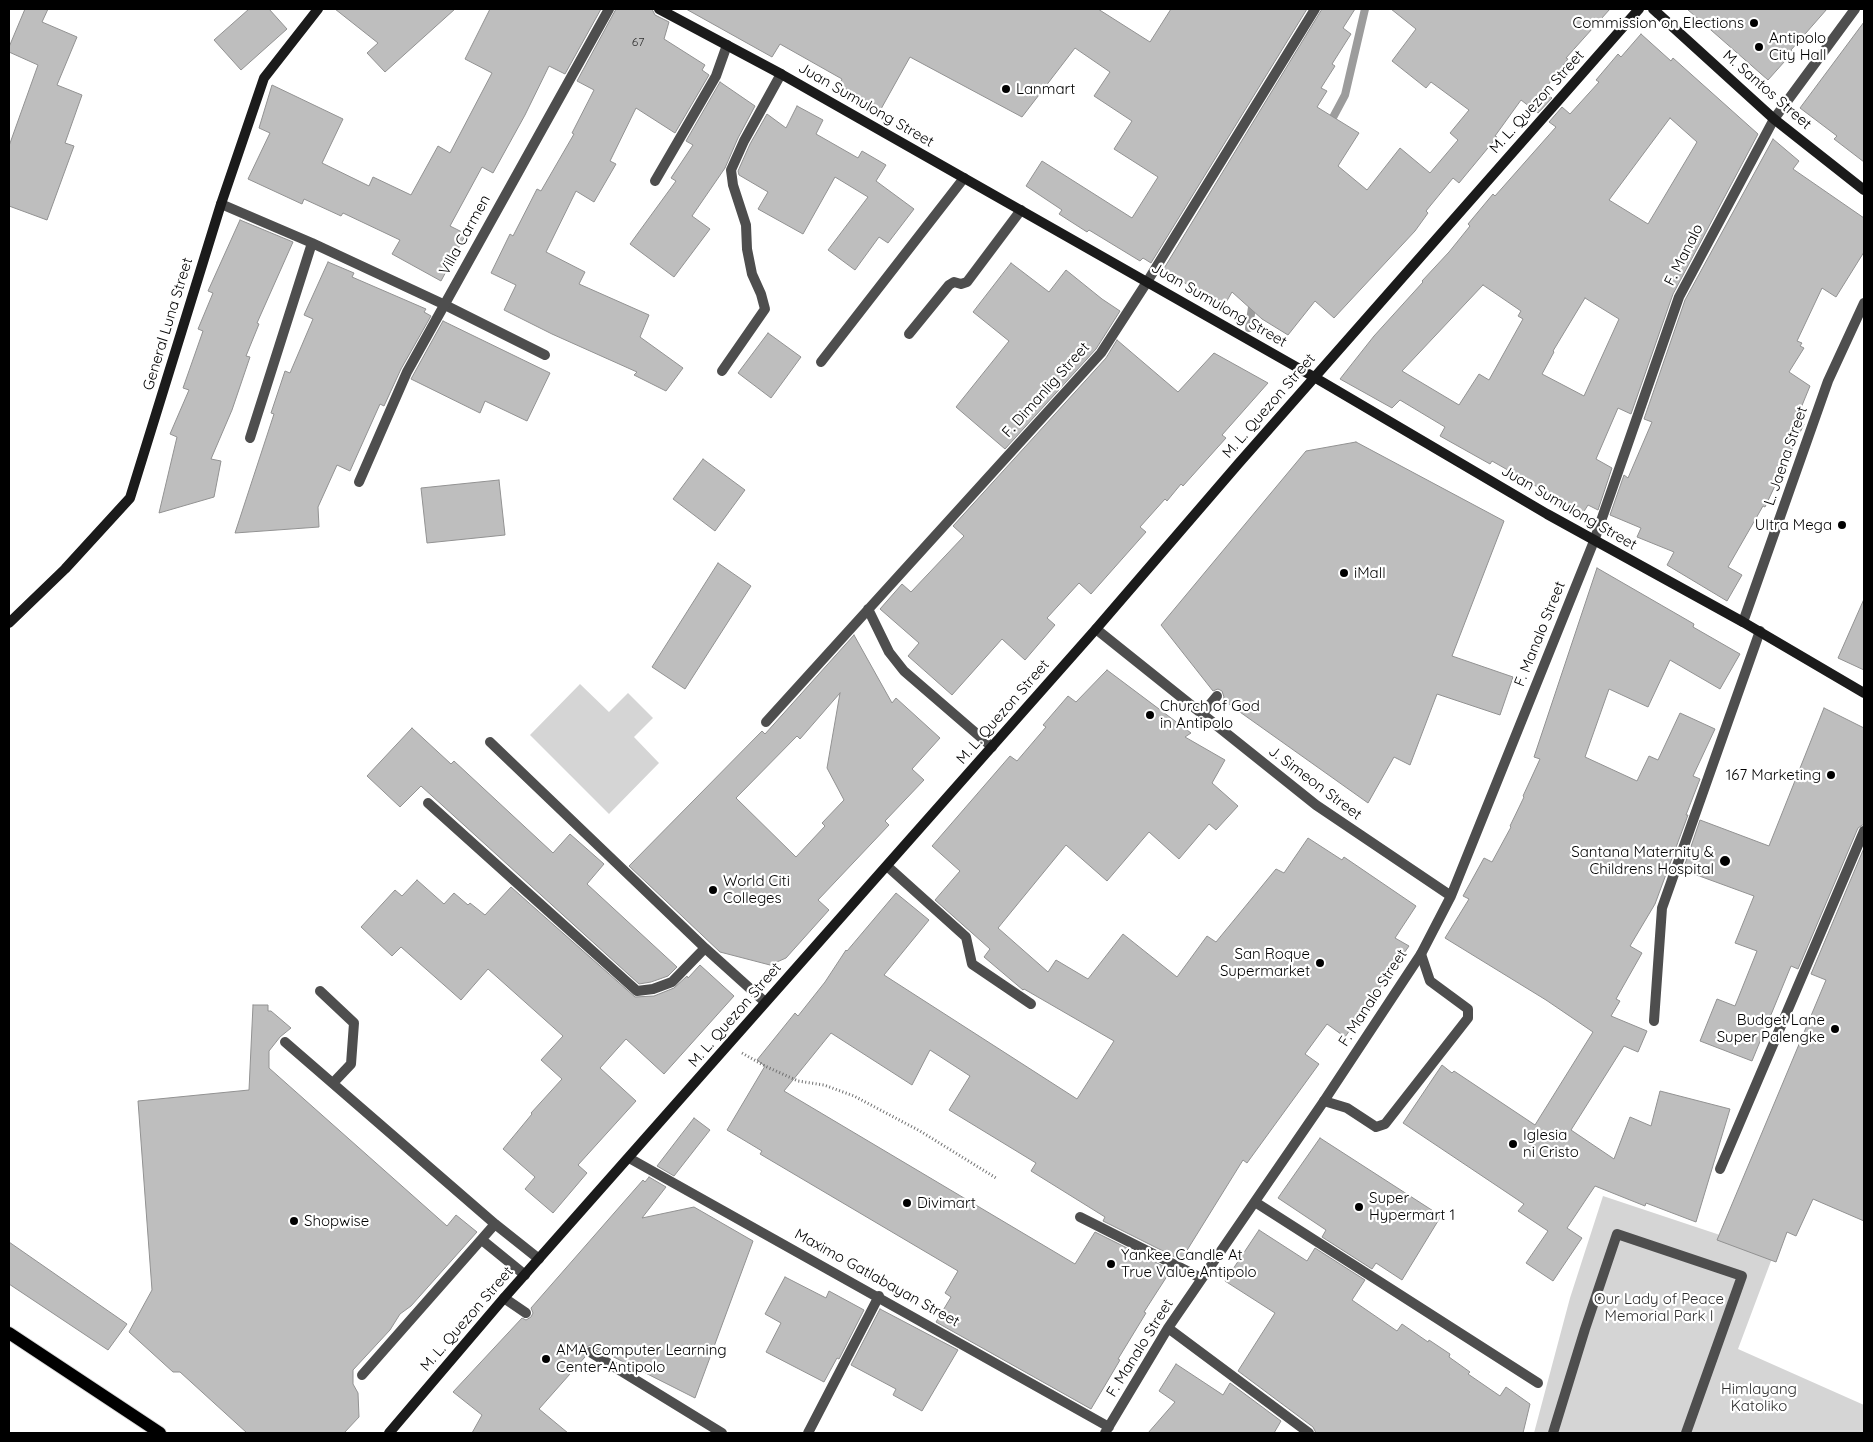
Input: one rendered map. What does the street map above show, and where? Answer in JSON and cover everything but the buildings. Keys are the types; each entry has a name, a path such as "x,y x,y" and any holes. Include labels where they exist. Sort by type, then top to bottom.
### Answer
{"main road":[{"name":"General Luna Street","path":"9,623 65,569 130,498 220,204 264,78 318,9"},
{"name":"Juan Sumulong Street","path":"659,9 781,74 1021,210 1314,377 1594,541 1760,631 1864,692"},
{"name":"M. L. Quezon Street","path":"389,1433 504,1298 1096,629 1314,377 1639,9"},
{"name":"M. Santos Street","path":"1653,9 1774,119 1864,190"},
{"path":"9,1333 160,1433"}],"street":[{"name":"Villa Carmen","path":"358,482 407,372 443,304 610,9"},
{"name":"F. Dimanlig Street","path":"766,722 1101,353 1147,282 1315,9"},
{"name":"F. Manalo","path":"1594,541 1679,298 1774,119 1855,9"},
{"path":"655,181 716,76 727,45"},
{"path":"722,371 765,309 752,274 747,249 746,225 733,185 731,170 744,141 781,74"},
{"path":"821,362 964,178"},
{"path":"220,204 312,243 443,304 545,355"},
{"path":"909,334 949,285 954,282 961,284 966,282 1021,210"},
{"path":"250,438 312,243"},
{"name":"L. Jaena Street","path":"1743,622 1828,381 1864,303"},
{"name":"F. Manalo Street","path":"1107,1430 1168,1328 1324,1101 1421,954 1451,896 1594,541"},
{"path":"868,609 889,652 904,671 992,747"},
{"name":"J. Simeon Street","path":"1096,629 1316,805 1451,896"},
{"path":"1654,1021 1662,908 1760,631"},
{"path":"1202,714 1217,696"},
{"path":"490,742 705,948 765,1002"},
{"path":"428,803 637,991 653,989 672,982 705,948"},
{"path":"1720,1169 1864,831"},
{"path":"887,866 966,937 972,964 1030,1004"},
{"path":"1324,1101 1347,1108 1376,1127 1385,1124 1468,1018 1468,1009 1430,981 1421,954"},
{"path":"320,991 354,1023 351,1064 333,1083"},
{"path":"285,1042 495,1224 540,1259"},
{"name":"Maximo Gatlabayan Street","path":"629,1158 879,1296 1107,1430"},
{"path":"1255,1202 1538,1383"},
{"path":"1080,1217 1201,1278"},
{"path":"362,1374 495,1224"},
{"path":"1553,1433 1617,1234 1742,1276 1686,1433"},
{"path":"482,1240 525,1275"},
{"path":"808,1433 879,1296"},
{"path":"504,1298 526,1314"},
{"path":"1168,1328 1309,1433"},
{"path":"590,1352 722,1433"}],"path":[{"path":"728,1045 765,1066 798,1080 824,1085 854,1096 920,1131 996,1178"}],"green space":[{"path":"580,684 609,712 628,693 653,718 634,737 659,763 609,814 530,735"},
{"name":"Our Lady of Peace Memorial Park I","path":"1603,1196 1774,1253 1738,1349 1864,1405 1864,1433 1534,1433 1570,1298"}],"waterway":[{"path":"1329,125 1345,95 1365,9"},
{"path":"1249,328 1253,300"}],"place":[{"name":"Commission on Elections","path":"1754,23"},
{"name":"Antipolo City Hall","path":"1759,47"},
{"name":"Lanmart","path":"1006,89"},
{"name":"Ultra Mega","path":"1842,525"},
{"name":"iMall","path":"1344,573"},
{"name":"Church of God in Antipolo","path":"1150,715"},
{"name":"167 Marketing","path":"1831,775"},
{"name":"Santana Maternity & Childrens Hospital","path":"1725,861"},
{"name":"World Citi Colleges","path":"713,890"},
{"name":"San Roque Supermarket","path":"1320,963"},
{"name":"Budget Lane Super Palengke","path":"1835,1029"},
{"name":"Iglesia ni Cristo","path":"1513,1144"},
{"name":"Divimart","path":"907,1203"},
{"name":"Super Hypermart 1","path":"1359,1207"},
{"name":"Shopwise","path":"294,1221"},
{"name":"Yankee Candle At True Value Antipolo","path":"1111,1264"},
{"name":"AMA Computer Learning Center-Antipolo","path":"546,1359"}],"park label":[{"name":"Himlayang Katoliko","path":"1759,1398"}]}
